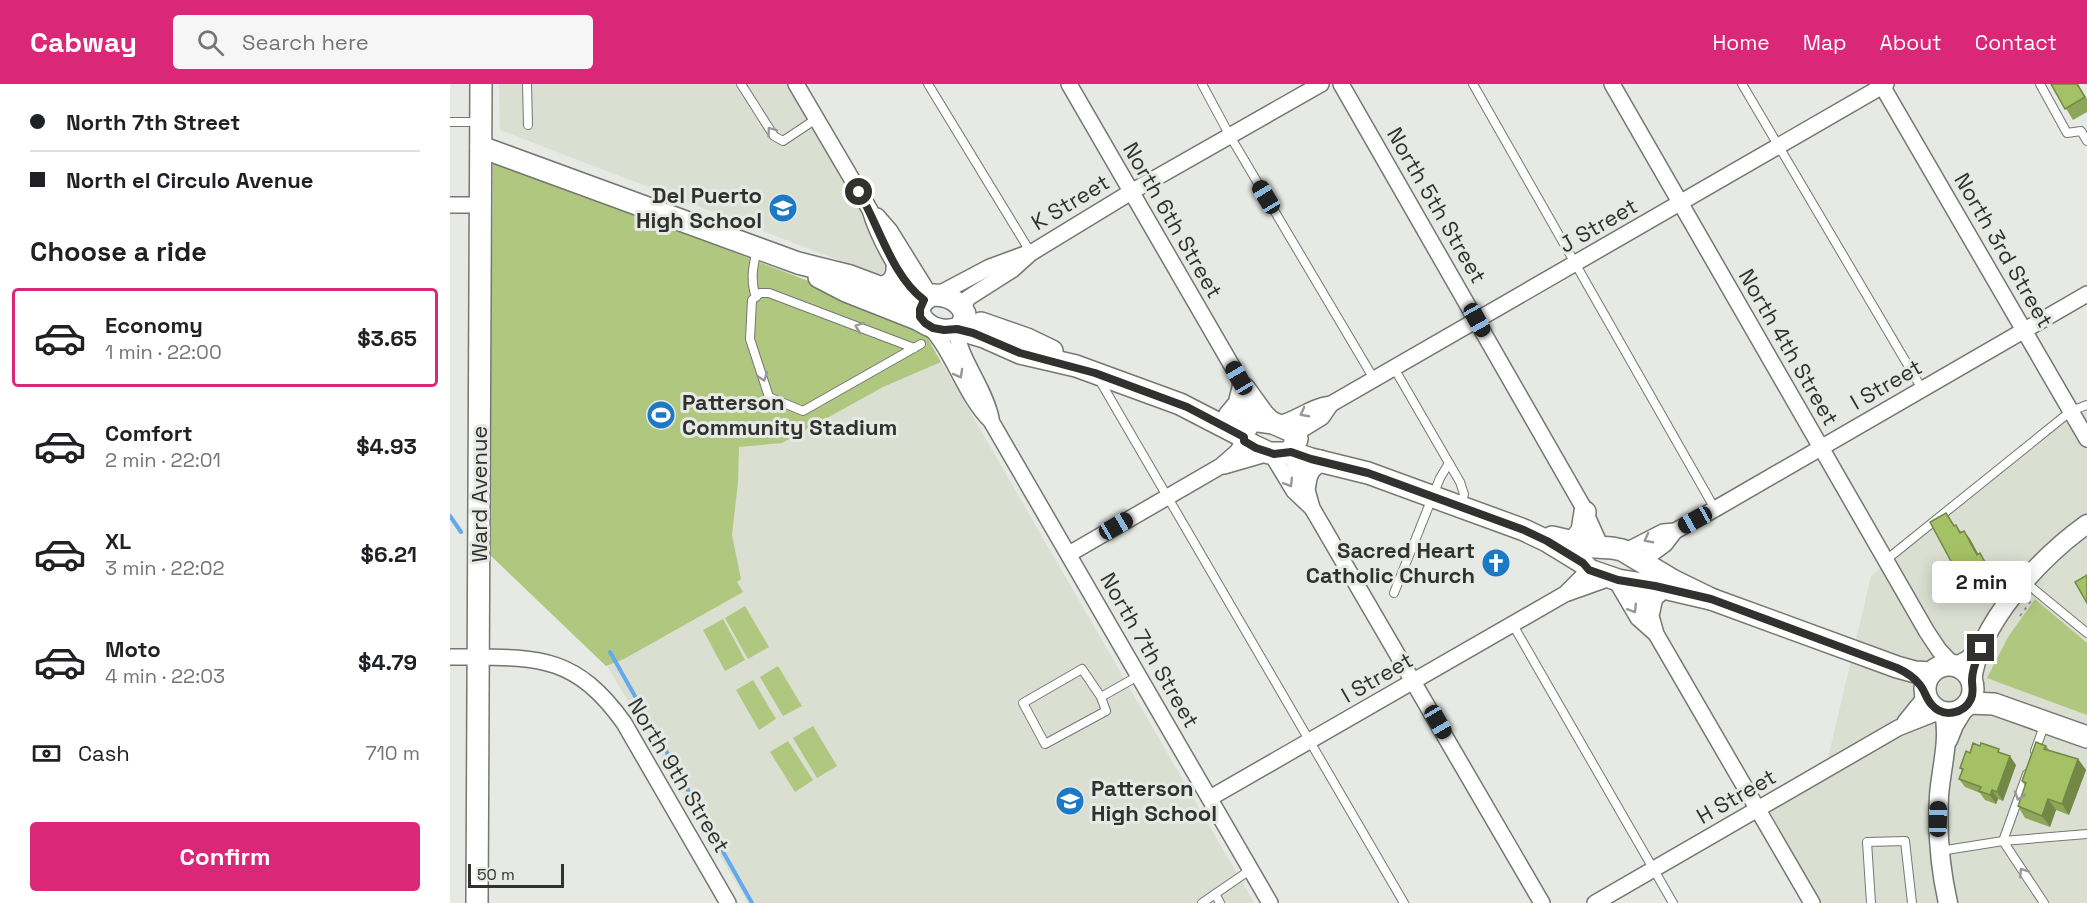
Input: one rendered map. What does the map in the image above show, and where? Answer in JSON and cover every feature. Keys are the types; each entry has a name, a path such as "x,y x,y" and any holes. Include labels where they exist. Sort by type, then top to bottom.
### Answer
{"main road":[{"name":"Ward Avenue","path":"477,903 481,84"},
{"path":"481,147 798,263 840,273 880,288 955,301 960,320 973,333 1020,353 1085,369 1248,430 1330,455 1368,473 1524,530 1547,541 1602,555 1630,574 1683,586 1711,599 1897,668 1915,672 1933,672"},
{"path":"798,263 832,285 917,319 923,336"},
{"path":"880,288 894,280 897,267"},
{"path":"923,336 920,309 929,298"},
{"path":"923,336 960,320"},
{"path":"1229,416 1239,404 1241,383"},
{"path":"1180,404 1229,416 1248,430 1284,441 1320,461 1368,473"},
{"path":"1305,484 1308,471 1320,461"},
{"path":"1573,542 1582,531 1583,508"},
{"path":"1524,530 1573,542 1602,555 1630,574 1663,587 1711,599"},
{"path":"1649,611 1652,597 1663,587"},
{"path":"1897,668 1913,678 1931,704 1943,712 1957,712 1970,695 1965,671 1956,666 1942,666 1933,672 1926,684 1926,695"},
{"path":"1970,695 2087,737"}],"street":[{"path":"796,84 870,210 876,228 897,267 909,286 929,298"},
{"name":"North 6th Street","path":"1069,84 1241,383 1265,412 1284,441 1305,484 1312,508 1542,903"},
{"name":"K Street","path":"929,298 990,267 1031,252 1321,84"},
{"name":"North 5th Street","path":"1341,84 1583,508 1602,555"},
{"name":"North 4th Street","path":"1612,84 1927,632 1939,650 1956,666"},
{"name":"J Street","path":"1069,554 1221,466 1284,441 1322,417 1331,404 1883,85"},
{"name":"North 3rd Street","path":"1883,85 2087,439"},
{"path":"450,205 481,205"},
{"path":"870,210 886,225 929,298"},
{"name":"K Street","path":"960,320 968,298 1012,270 1031,252"},
{"name":"I Street","path":"1210,798 1565,594 1630,574 1665,544 1675,531 2087,294"},
{"name":"North 7th Street","path":"960,320 960,348 981,388 991,421"},
{"name":"North 7th Street","path":"923,336 939,339 973,400 991,421 1270,903"},
{"name":"North 6th Street","path":"1241,383 1248,430"},
{"name":"J Street","path":"1221,466 1237,452 1248,430"},
{"path":"1284,441 1294,491 1312,508"},
{"path":"1946,745 1954,724 1970,695 1975,664 1981,648 1999,616 2029,590 2060,546 2087,524"},
{"name":"I Street","path":"1565,594 1602,555 1632,548 1663,532 1675,531"},
{"path":"1630,574 1649,611 1656,634 1812,903"},
{"path":"1630,574 1638,618 1656,634"},
{"name":"North 4th Street","path":"1927,632 1933,653 1933,672"},
{"path":"1956,666 1968,660 1981,648"},
{"name":"North 9th Street","path":"450,657 521,658 554,663 576,674 598,691 624,723 729,903"},
{"name":"H Street","path":"1898,728 1914,713 1926,695"},
{"path":"1943,712 1947,728 1939,793 1940,851 1948,903"},
{"name":"H Street","path":"1595,903 1898,728 1943,712"}],"lane":[{"path":"527,84 528,124"},
{"path":"741,84 774,136 779,140 783,141 816,119"},
{"path":"928,84 1031,252"},
{"path":"1202,84 1230,136 1374,379"},
{"path":"1473,84 1715,509"},
{"path":"1742,84 1922,389"},
{"path":"2040,84 2067,133 2081,131 2087,141"},
{"path":"450,122 481,122"},
{"path":"756,297 752,276 757,248"},
{"path":"760,293 769,293 923,336 803,411 769,397 750,339 752,300 760,293"},
{"path":"1394,368 1460,482 1464,494 1460,507"},
{"path":"1085,369 1168,497 1404,903"},
{"path":"1886,560 2071,411 2087,405"},
{"path":"1394,593 1432,496 1449,463"},
{"path":"2029,590 2087,633"},
{"path":"1513,625 1673,903"},
{"path":"1082,669 1101,697 1106,711 1045,744 1023,703 1082,669"},
{"path":"1101,697 1138,676"},
{"path":"2032,758 2045,722"},
{"path":"2003,841 2028,769"},
{"path":"1940,851 2003,841 2087,834"},
{"path":"1871,903 1867,842 1905,841 1912,903"},
{"path":"2003,841 2044,903"},
{"path":"1202,903 1250,870"},
{"path":"1215,894 1220,903"}],"path":[{"path":"2020,616 2029,590"}],"shaded area":[{"name":"Del Puerto High School","path":"499,84 796,84 906,286 500,130"},
{"path":"917,323 1254,903 748,903 604,661 489,554"},
{"path":"2087,412 2087,903 1821,903 1769,810 1823,779 1871,576 2067,419"}],"green space":[{"name":"Patterson Community Stadium","path":"493,159 909,320 923,330 941,362 883,387 782,443 739,447 732,535 741,579 737,582 743,592 624,659 606,666 489,554"},
{"path":"2035,599 2087,643 2087,715 1987,678 2008,637"},
{"path":"745,606 769,647 748,659 725,618"},
{"path":"723,619 745,660 725,671 703,630"},
{"path":"778,666 802,706 783,716 760,677"},
{"path":"753,680 776,719 759,730 736,690"},
{"path":"813,726 837,766 817,778 793,738"},
{"path":"788,741 813,780 795,792 770,752"}],"building":[{"path":"2051,84 2077,84 2085,97 2065,109"},
{"path":"1946,513 1960,533 1964,531 1977,555 1980,553 1986,564 1960,578 1930,522"},
{"path":"2087,575 2087,603 2075,582"},
{"path":"2036,742 2046,746 2044,749 2078,759 2062,804 2048,799 2042,816 2018,806 2026,783 2022,781"},
{"path":"1973,743 1999,749 1998,752 2010,756 1997,792 1992,790 1990,795 1979,791 1981,787 1959,779 1966,751 1970,753"}],"waterway":[{"path":"450,516 461,532"},
{"path":"610,652 752,903"}],"place":[{"name":"Del Puerto High School","path":"783,208"},
{"name":"Patterson Community Stadium","path":"661,415"},
{"name":"Sacred Heart Catholic Church","path":"1496,563"},
{"name":"Patterson High School","path":"1070,801"}],"route":[{"path":"859,192 870,210 880,237 909,286 916,295 924,300 921,304 920,317 933,328 957,329 973,333 1020,353 1076,366 1194,410 1244,437 1244,441 1266,452 1274,454 1291,452 1368,473 1524,530 1583,563 1589,570 1610,578 1711,599 1897,668 1906,672 1920,685 1935,709 1947,713 1959,711 1971,700 1975,664 1981,648"}]}
